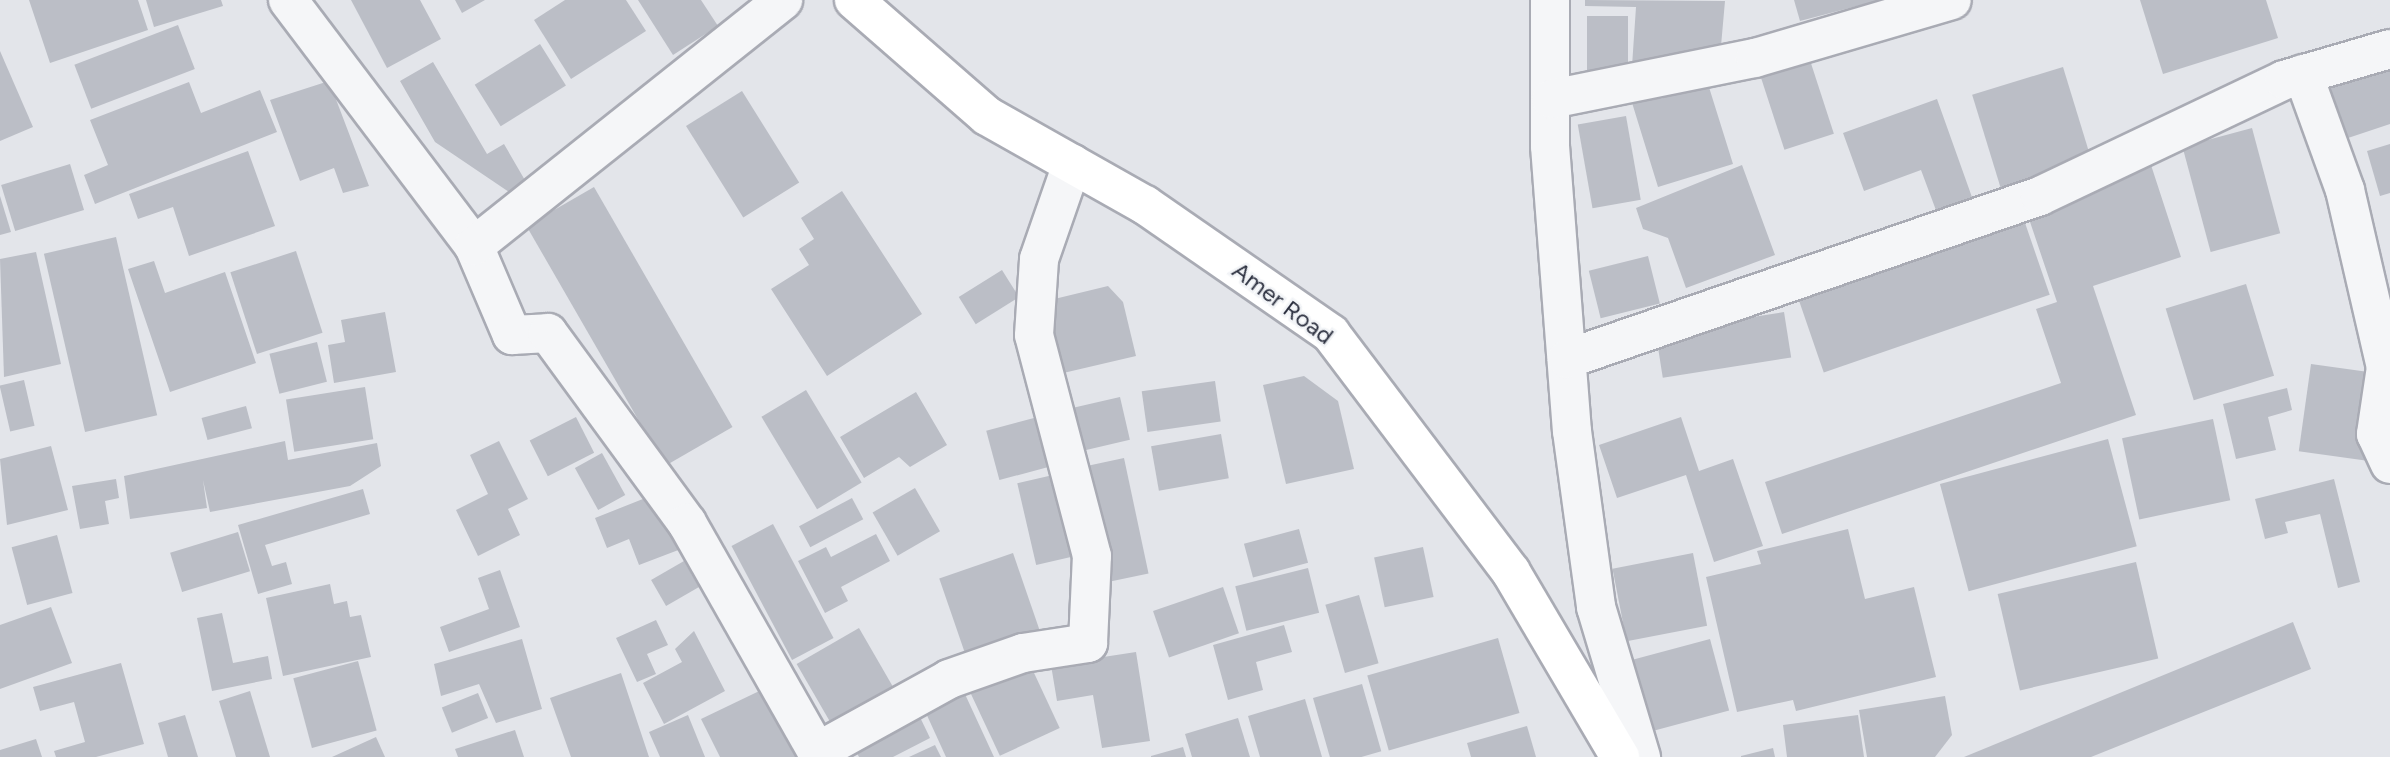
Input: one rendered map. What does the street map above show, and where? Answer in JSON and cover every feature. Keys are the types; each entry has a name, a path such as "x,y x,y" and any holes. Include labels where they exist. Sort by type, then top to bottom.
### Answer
{"main road":[{"name":"Amer Road","path":"854,0 987,116 1145,205 1331,334 1511,572 1620,757"}],"street":[{"path":"288,0 474,246 512,335 548,333 687,523 819,755 948,679 1024,653 1088,643 1092,556 1034,335 1040,259 1072,164"},
{"path":"474,246 783,0"},
{"path":"1550,0 1551,99 1567,359 1596,607 1641,757"},
{"path":"1551,99 1755,58 1952,0"},
{"path":"1567,359 2040,196 2185,123 2303,74 2390,49"},
{"path":"2303,74 2345,190 2386,367 2376,435 2390,464"}],"building":[{"path":"29,0 138,0 148,30 50,63"},
{"path":"146,0 221,0 223,6 154,27"},
{"path":"351,0 420,0 441,39 387,68"},
{"path":"455,0 485,0 462,13"},
{"path":"565,0 626,0 646,31 571,79 534,20"},
{"path":"638,0 701,0 718,26 673,55"},
{"path":"1585,0 1725,1 1721,46 1632,66 1636,7 1585,6"},
{"path":"1794,0 1876,0 1876,1 1800,21"},
{"path":"2140,0 2266,0 2278,38 2163,74"},
{"path":"1587,16 1628,16 1628,74 1587,74"},
{"path":"178,25 195,69 91,109 74,65"},
{"path":"540,44 566,86 501,126 475,85"},
{"path":"0,51 33,127 0,141"},
{"path":"1807,51 1834,134 1784,150 1758,67"},
{"path":"2390,57 2390,124 2339,141 2318,80"},
{"path":"433,62 487,154 504,144 526,182 509,192 435,142 400,81"},
{"path":"2063,67 2093,164 2002,191 1972,95"},
{"path":"329,81 369,186 343,193 334,168 300,181 270,100"},
{"path":"189,82 201,113 260,90 277,132 95,204 84,175 108,165 90,120"},
{"path":"1708,84 1733,164 1658,187 1629,93 1656,85 1660,99"},
{"path":"742,91 799,183 743,218 686,126"},
{"path":"1937,99 1973,200 1937,213 1921,170 1864,191 1843,133"},
{"path":"1626,116 1641,200 1593,208 1578,125"},
{"path":"2252,128 2280,233 2211,252 2182,147"},
{"path":"2390,144 2390,193 2380,196 2367,151"},
{"path":"248,151 275,226 189,256 173,207 138,219 129,194"},
{"path":"70,164 84,210 15,231 1,185"},
{"path":"1742,165 1775,255 1686,288 1668,238 1643,229 1636,208"},
{"path":"2151,165 2181,257 2093,286 2136,415 1782,534 1765,482 2061,383 2036,309 2057,302 2025,207"},
{"path":"594,187 732,427 665,466 526,226"},
{"path":"842,191 922,314 827,376 771,289 809,265 799,249 814,239 801,218"},
{"path":"0,196 11,232 0,235"},
{"path":"2024,220 2050,295 1824,373 1798,298"},
{"path":"116,237 157,415 85,432 44,254"},
{"path":"296,251 323,333 257,354 230,272"},
{"path":"36,252 61,364 4,377 0,259"},
{"path":"1648,256 1660,304 1601,318 1589,271"},
{"path":"154,261 165,293 225,272 256,363 170,392 128,269"},
{"path":"1002,270 1019,297 976,324 959,297"},
{"path":"2246,284 2274,376 2194,400 2166,309"},
{"path":"1108,286 1123,302 1136,356 1059,374 1042,302"},
{"path":"385,312 396,372 334,383 328,345 345,342 341,320"},
{"path":"1784,312 1791,357 1663,378 1656,332"},
{"path":"317,342 327,382 279,394 269,354"},
{"path":"2311,364 2379,374 2367,461 2299,451"},
{"path":"1304,376 1338,401 1354,469 1286,484 1263,385"},
{"path":"24,380 35,426 10,431 0,386"},
{"path":"1215,381 1221,422 1147,432 1142,391"},
{"path":"365,387 373,439 294,452 286,400"},
{"path":"2287,388 2292,410 2268,417 2276,450 2236,459 2223,404"},
{"path":"806,390 862,483 817,509 761,417"},
{"path":"916,392 947,445 910,467 899,457 864,478 840,437"},
{"path":"1120,397 1130,440 1073,453 1063,410"},
{"path":"246,406 252,428 208,440 202,418"},
{"path":"1049,414 1062,463 999,480 986,431"},
{"path":"576,417 594,453 548,476 530,441"},
{"path":"1681,417 1699,471 1733,459 1763,546 1714,562 1686,475 1617,498 1599,445"},
{"path":"2213,419 2230,500 2139,520 2122,438"},
{"path":"1221,434 1229,478 1159,491 1151,446"},
{"path":"2108,439 2137,546 1969,591 1940,484"},
{"path":"285,441 288,460 377,443 381,466 350,486 210,512 203,480 207,508 130,519 124,476"},
{"path":"499,441 528,499 508,509 520,535 478,556 456,510 488,494 470,455"},
{"path":"51,446 68,510 7,525 0,459"},
{"path":"602,453 625,495 598,510 575,468"},
{"path":"1124,458 1149,573 1105,583 1081,467"},
{"path":"1066,472 1085,554 1036,565 1017,483"},
{"path":"116,479 119,498 105,501 109,524 80,529 72,486"},
{"path":"2334,479 2360,582 2338,588 2320,514 2285,522 2288,533 2265,539 2255,499"},
{"path":"915,488 940,531 898,556 873,512"},
{"path":"363,489 370,514 265,545 272,566 286,562 292,584 258,594 238,525"},
{"path":"658,493 681,549 639,565 629,539 607,548 595,518"},
{"path":"852,498 863,519 810,547 799,526"},
{"path":"773,524 834,638 792,660 732,546"},
{"path":"1299,529 1308,563 1253,578 1244,544"},
{"path":"1848,529 1865,599 1914,587 1936,677 1796,711 1793,700 1737,712 1706,577 1761,564 1757,551"},
{"path":"238,532 250,571 182,592 170,553"},
{"path":"876,534 890,561 841,587 848,601 825,613 798,561 826,547 831,557"},
{"path":"57,535 73,593 27,605 12,547"},
{"path":"1423,547 1434,597 1385,607 1374,557"},
{"path":"1013,553 1043,639 969,664 939,578"},
{"path":"1693,553 1707,626 1627,641 1613,569"},
{"path":"684,561 699,587 666,606 651,580"},
{"path":"2136,562 2158,658 2020,690 1998,594"},
{"path":"1308,568 1319,613 1246,631 1235,586"},
{"path":"500,570 520,627 449,652 440,627 489,609 478,578"},
{"path":"330,584 334,604 347,601 350,617 361,615 371,657 283,676 266,598"},
{"path":"1223,587 1239,633 1169,657 1153,611"},
{"path":"1359,595 1379,663 1345,673 1325,605"},
{"path":"51,607 72,663 0,689 0,625"},
{"path":"222,613 233,663 268,656 272,679 212,691 197,618"},
{"path":"656,620 668,645 647,654 656,674 637,682 616,638"},
{"path":"2293,622 2311,669 2091,757 1964,757"},
{"path":"1284,625 1292,652 1256,662 1263,690 1228,700 1213,645"},
{"path":"859,628 898,696 836,732 797,664"},
{"path":"694,631 725,691 664,724 643,683 682,662 675,649"},
{"path":"1498,638 1519,713 1389,750 1367,675"},
{"path":"522,639 542,709 496,723 479,684 441,696 434,664"},
{"path":"1710,639 1729,710 1648,732 1629,661"},
{"path":"1136,652 1150,741 1102,748 1093,695 1057,701 1051,665"},
{"path":"1028,660 1060,728 1000,756 968,688"},
{"path":"358,661 377,731 312,748 293,678"},
{"path":"121,663 144,744 96,757 56,757 54,751 85,742 74,702 40,711 33,687"},
{"path":"621,673 649,757 571,757 550,698"},
{"path":"1362,684 1381,751 1361,757 1330,757 1313,698"},
{"path":"772,685 807,757 720,757 701,719"},
{"path":"250,691 270,757 236,757 219,701"},
{"path":"964,692 994,757 946,757 925,711"},
{"path":"478,693 488,718 452,733 442,708"},
{"path":"1945,696 1952,735 1935,757 1867,757 1859,710"},
{"path":"1305,699 1322,757 1260,757 1248,716"},
{"path":"918,713 930,738 893,757 859,757 853,746"},
{"path":"185,715 198,757 168,757 158,723"},
{"path":"688,715 705,757 660,757 649,732"},
{"path":"1858,715 1864,757 1787,757 1783,725"},
{"path":"1238,718 1250,757 1192,757 1185,734"},
{"path":"1527,726 1536,757 1471,757 1467,743"},
{"path":"515,730 524,757 458,757 455,749"},
{"path":"376,737 385,757 332,757"},
{"path":"36,739 42,757 0,757 0,750"},
{"path":"935,745 941,757 909,757"},
{"path":"1183,747 1186,757 1151,757 1151,756"},
{"path":"1773,748 1775,757 1741,757 1741,756"}]}
